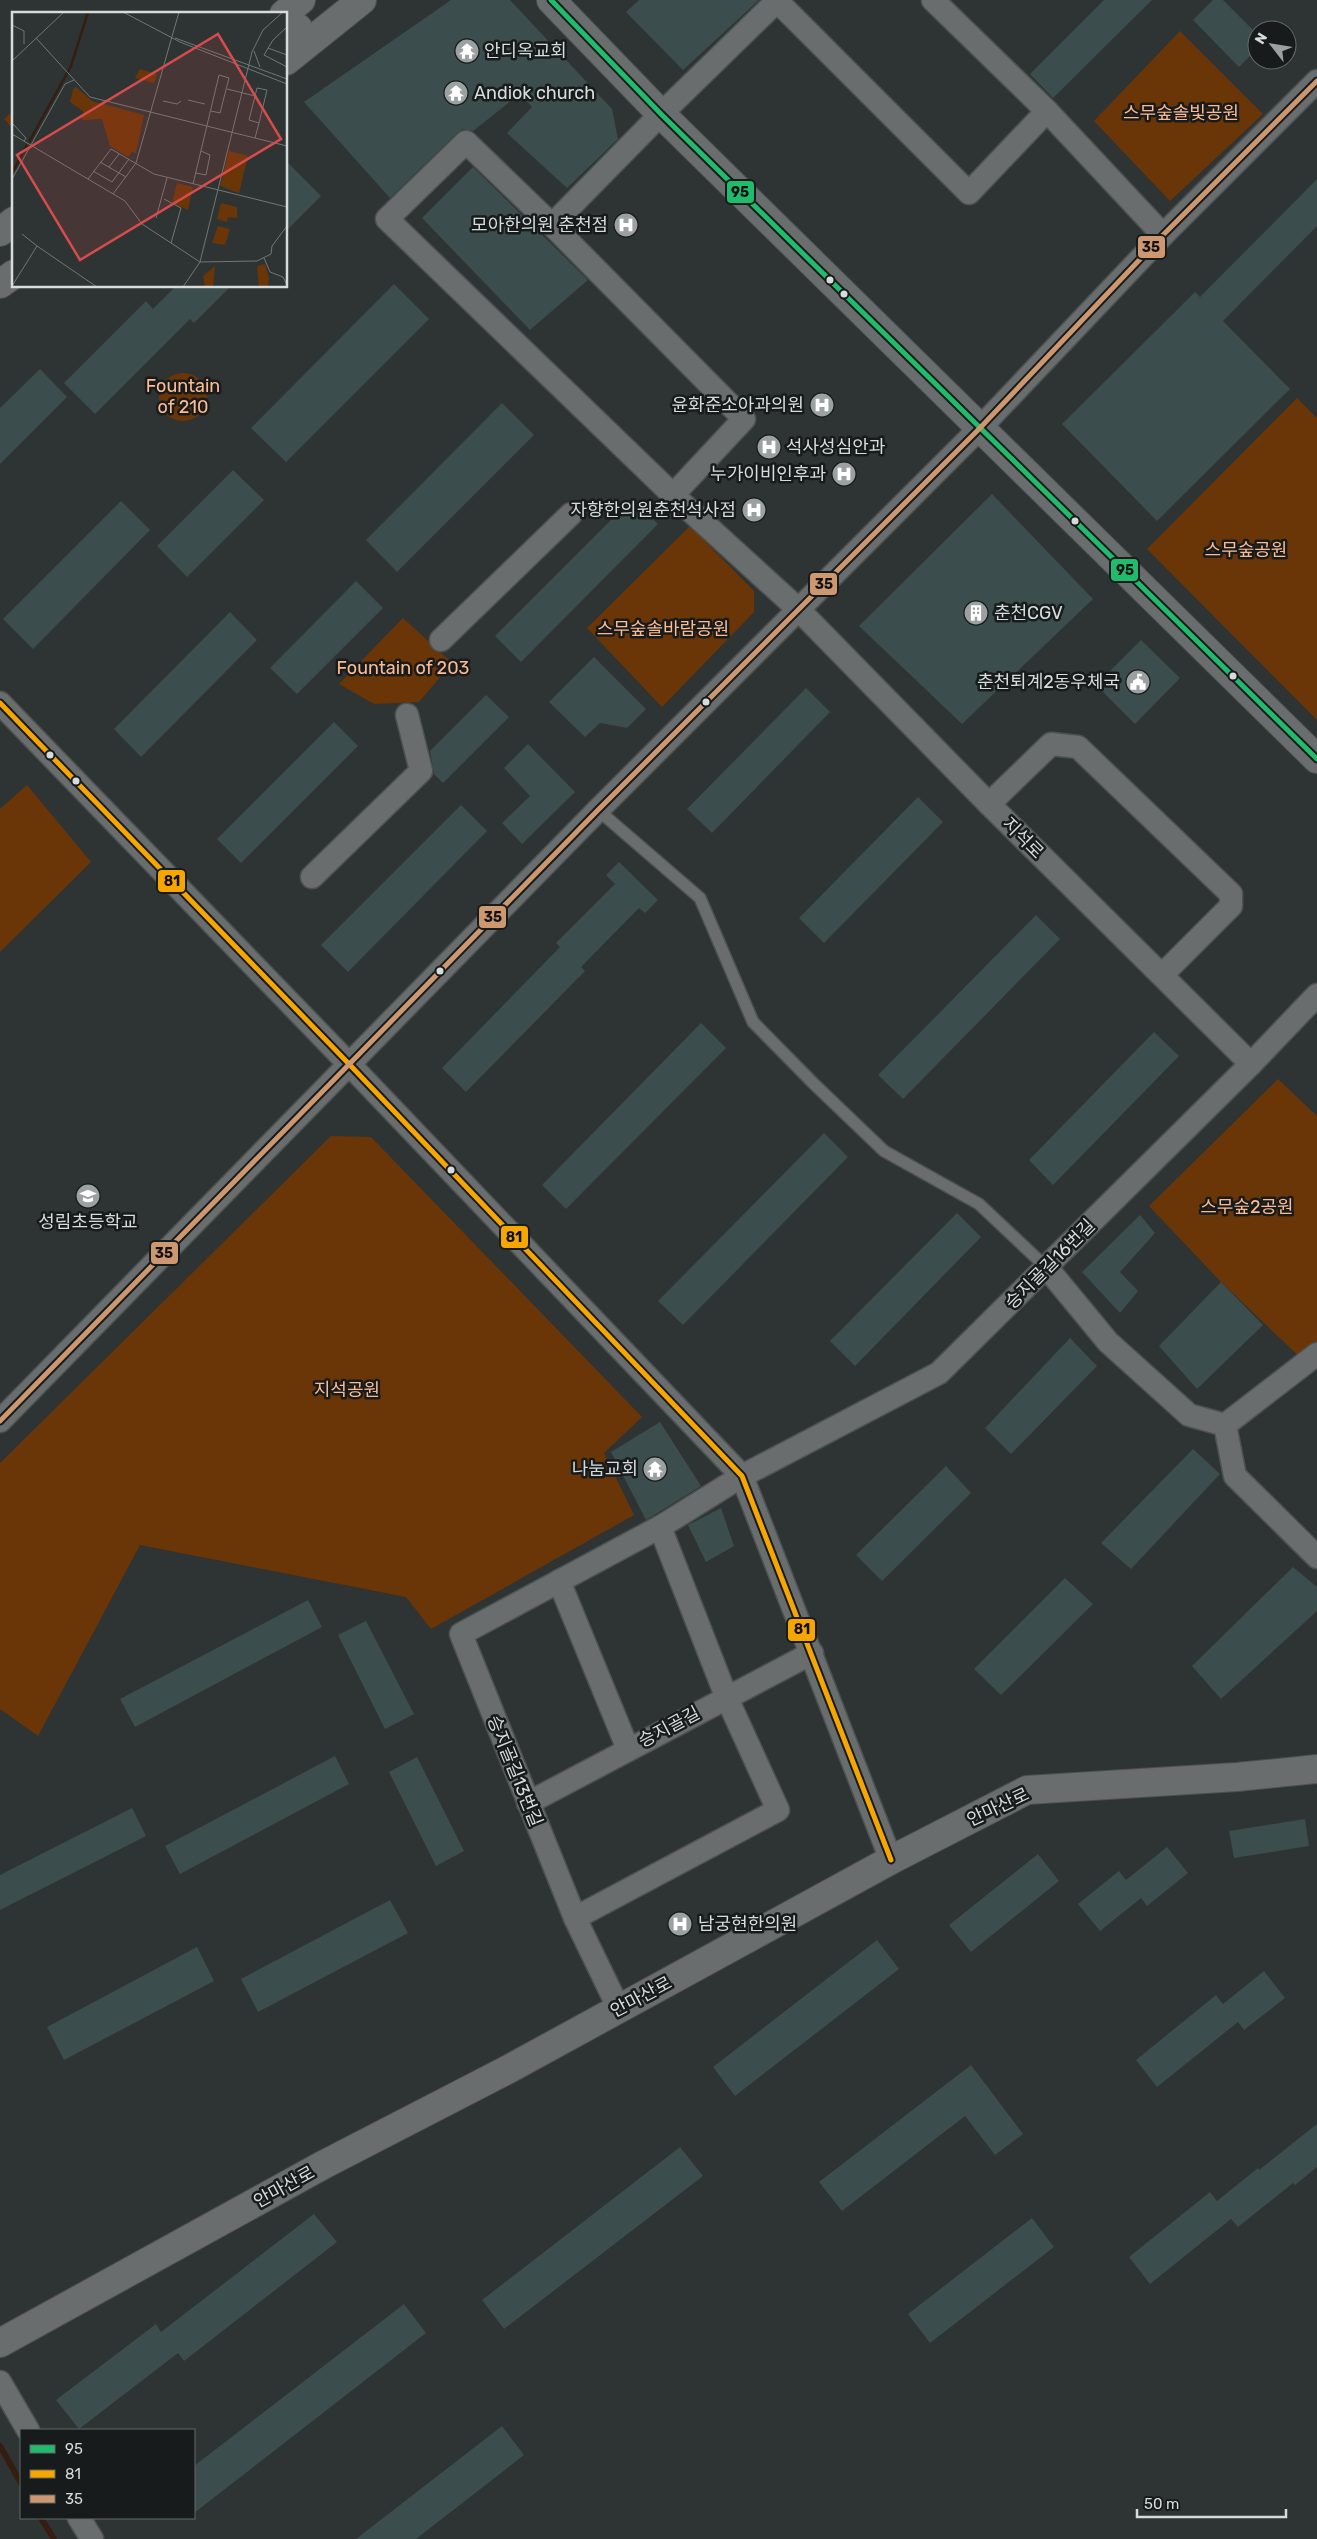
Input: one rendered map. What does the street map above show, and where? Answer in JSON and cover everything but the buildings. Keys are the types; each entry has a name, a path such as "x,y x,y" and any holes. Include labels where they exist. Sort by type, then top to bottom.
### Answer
{"street":[{"path":"286,12 300,0"},
{"path":"290,58 362,0"},
{"path":"551,0 660,114 1317,759"},
{"path":"673,495 744,419 552,225 660,114 776,0 969,193 1047,112"},
{"path":"933,0 1047,112 1163,235"},
{"path":"288,23 298,28 300,40 290,58"},
{"path":"0,1421 598,810 978,428 1163,235 1317,81"},
{"name":"지석로","path":"552,225 466,142 387,219 673,495 798,609 989,804 1251,1064"},
{"path":"0,232 12,223"},
{"path":"0,284 12,275"},
{"path":"440,640 571,514"},
{"path":"0,703 349,1064 742,1476 891,1860"},
{"path":"312,877 421,770 407,715"},
{"path":"989,804 1051,744 1078,747 1231,894 1232,906 1162,975"},
{"name":"승지골길16번길","path":"742,1476 938,1374 1047,1268 1251,1064 1317,995"},
{"path":"1047,1268 1108,1342 1189,1415 1225,1425"},
{"path":"1225,1425 1317,1354"},
{"path":"1225,1425 1235,1476 1317,1557"},
{"name":"승지골길13번길","path":"620,2009 575,1918 461,1634 660,1527 742,1476"},
{"path":"575,1918 778,1810 726,1696 660,1527"},
{"path":"559,1581 628,1749"},
{"name":"승지골길","path":"528,1803 726,1696 812,1653"},
{"name":"안마산로","path":"0,2343 323,2165 620,2009 891,1860 1027,1790 1237,1777 1317,1769"},
{"path":"0,2382 27,2429"},
{"path":"80,2519 92,2539"}],"lane":[{"path":"598,810 700,898 753,1022 793,1063 884,1152 979,1204 1047,1268"}],"green space":[{"name":"스무숲솔빛공원","path":"1180,31 1263,114 1170,201 1094,121"},
{"path":"12,112 12,128 4,119"},
{"name":"Fountain of 210","path":"178,373 188,373 197,377 203,383 207,397 203,411 197,417 188,421 178,421 169,417 163,411 159,402 159,392 163,383 169,377"},
{"name":"스무숲공원","path":"1297,398 1317,418 1317,720 1147,549"},
{"name":"스무숲솔바람공원","path":"690,526 754,591 754,612 662,707 587,628"},
{"name":"Fountain of 203","path":"403,618 452,663 419,702 374,704 339,684"},
{"path":"27,785 91,862 0,952 0,809"},
{"name":"스무숲2공원","path":"1278,1079 1317,1116 1317,1354 1306,1363 1221,1282 1149,1206"},
{"name":"지석공원","path":"331,1136 371,1137 642,1417 604,1453 634,1515 431,1629 406,1597 140,1545 38,1736 0,1709 0,1463"}],"waterway":[{"path":"0,2446 20,2481"},
{"path":"42,2519 54,2539"}],"transit line":[{"name":"95","path":"551,0 661,114 1317,759"},
{"name":"35","path":"0,1421 598,810 979,429 1163,235 1317,81"},
{"name":"81","path":"0,703 349,1064 742,1476 891,1860"}],"place":[{"name":"안디옥교회","path":"467,51"},
{"name":"Andiok church","path":"456,93"},
{"name":"모아한의원 춘천점","path":"626,225"},
{"name":"윤화준소아과의원","path":"822,405"},
{"name":"석사성심안과","path":"769,447"},
{"name":"누가이비인후과","path":"844,474"},
{"name":"자향한의원춘천석사점","path":"754,510"},
{"name":"춘천CGV","path":"976,613"},
{"name":"춘천퇴계2동우체국","path":"1138,682"},
{"name":"성림초등학교","path":"88,1196"},
{"name":"나눔교회","path":"655,1469"},
{"name":"남궁현한의원","path":"680,1924"}]}
